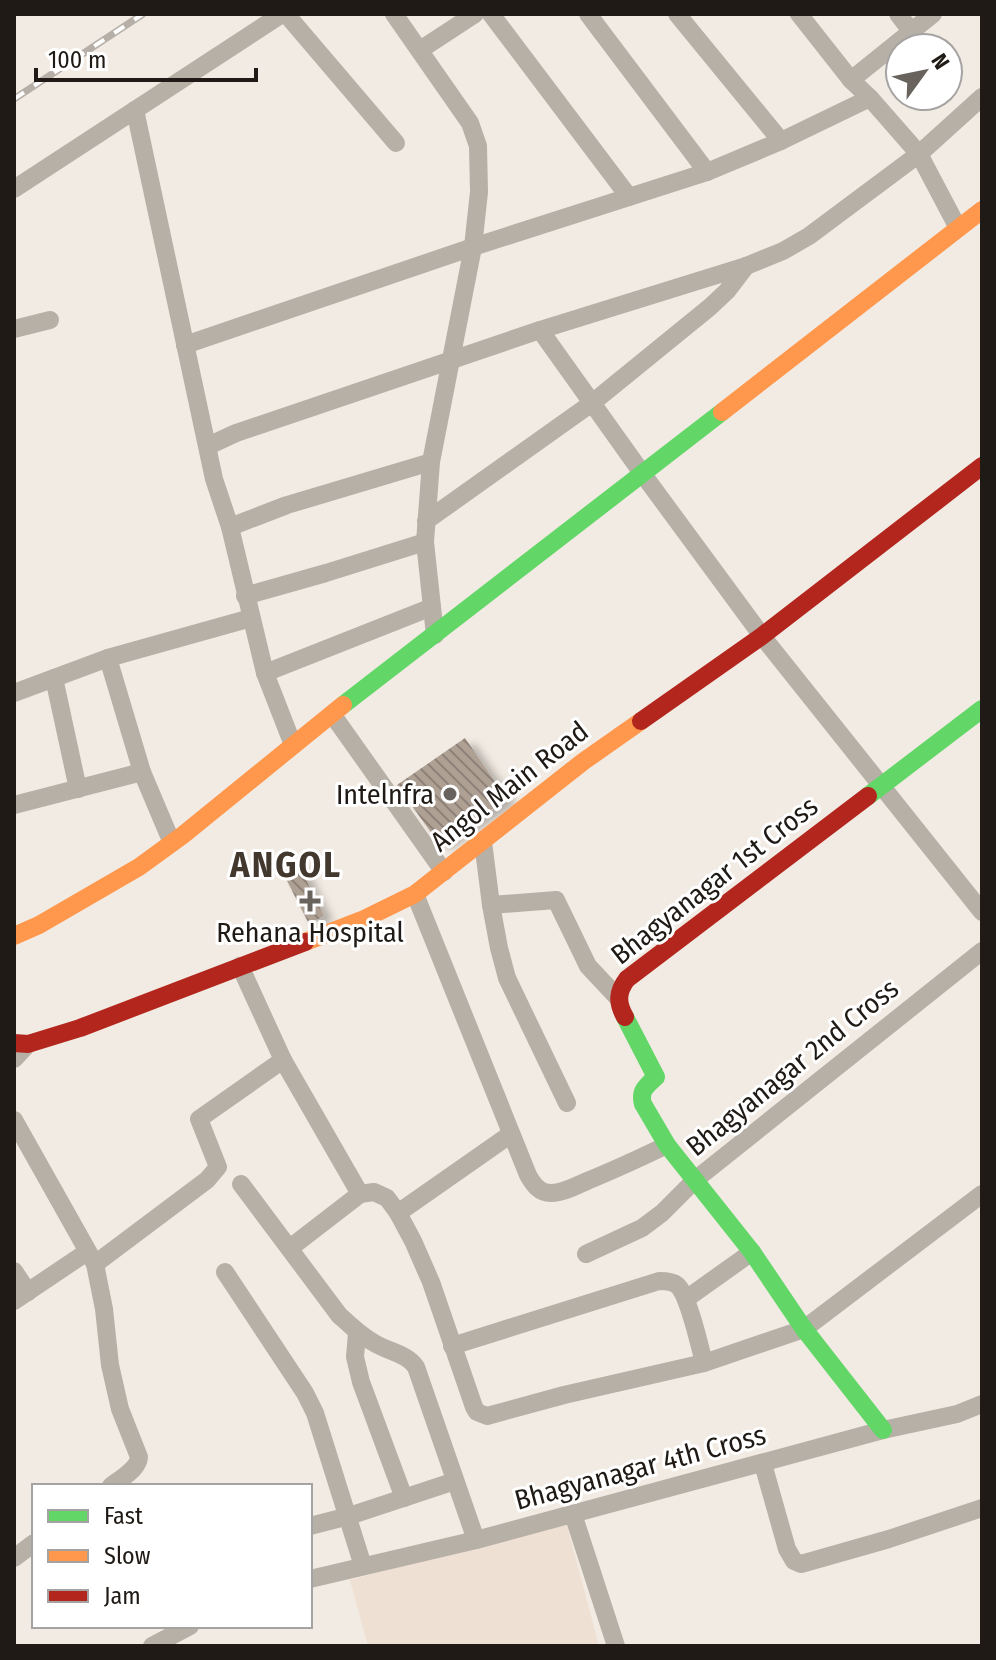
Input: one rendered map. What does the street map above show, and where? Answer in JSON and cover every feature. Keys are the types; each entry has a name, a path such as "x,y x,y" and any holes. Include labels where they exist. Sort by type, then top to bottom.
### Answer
{"street":[{"path":"14,189 284,14 396,143"},
{"path":"394,14 470,123 478,146 479,192 473,247 431,462 425,542 435,635"},
{"path":"420,50 475,14"},
{"path":"491,14 629,197"},
{"path":"588,14 707,172"},
{"path":"677,14 781,141"},
{"path":"799,14 851,80 919,154 958,228"},
{"path":"898,14 911,31"},
{"path":"851,80 933,14"},
{"path":"208,446 236,433 540,330 746,266 783,251 809,236 919,154 982,97"},
{"path":"185,345 473,247 707,172 870,98"},
{"path":"135,110 214,479 230,527 265,673 293,745"},
{"path":"14,936 39,925 139,867 172,843 332,714 982,210"},
{"path":"426,521 592,403 710,307 746,266"},
{"path":"14,329 50,320"},
{"path":"540,330 762,636 982,912"},
{"path":"230,527 287,505 431,462"},
{"name":"Angol Main Road","path":"21,1044 80,1028 362,920 415,894 584,761 762,636 982,466"},
{"path":"245,596 425,542"},
{"path":"265,673 432,607"},
{"path":"14,693 108,658 251,618"},
{"path":"108,658 142,772 172,843"},
{"path":"54,678 78,789"},
{"name":"Bhagyanagar 1st Cross","path":"695,1180 667,1145 643,1104 641,1097 644,1088 656,1077 620,1008 620,987 982,709"},
{"path":"332,714 444,872"},
{"path":"14,805 142,772"},
{"path":"483,842 491,905 507,978 567,1103"},
{"path":"415,894 534,1186 550,1193 564,1191 667,1145"},
{"path":"491,905 556,900 588,966 618,998"},
{"name":"Bhagyanagar 2nd Cross","path":"883,1430 804,1329 752,1252 695,1180 982,951"},
{"path":"240,966 283,1060 360,1194"},
{"path":"14,1059 21,1044"},
{"path":"14,1271 21,1297 91,1258 207,1180 218,1167 199,1119 283,1060"},
{"path":"14,1120 91,1258 104,1309 110,1365 120,1409 139,1457 135,1468 114,1484"},
{"path":"398,1213 511,1134"},
{"path":"586,1254 642,1228 695,1180"},
{"path":"241,1184 339,1315 357,1333 406,1357 416,1367 476,1540"},
{"path":"290,1248 360,1194 374,1192 387,1198 413,1241 431,1282 474,1407 477,1412 487,1416 704,1363 804,1329 982,1194"},
{"path":"686,1299 752,1252"},
{"path":"225,1272 315,1413 363,1566"},
{"path":"452,1346 659,1281 669,1281 678,1285 686,1299 704,1363"},
{"path":"357,1333 355,1357 361,1382 404,1498"},
{"name":"Bhagyanagar 4th Cross","path":"312,1579 476,1540 883,1430 957,1414 982,1404"},
{"path":"763,1464 787,1549 794,1561 801,1564 982,1508"},
{"path":"312,1525 455,1481"},
{"path":"573,1514 616,1646"},
{"path":"14,1558 32,1544"},
{"path":"152,1646 186,1628"}],"shaded area":[{"path":"566,1522 599,1646 368,1646 350,1580"}],"building":[{"name":"Intelnfra","path":"465,738 507,799 440,845 397,785"},
{"path":"297,861 324,916 309,924 281,869"}],"railway":[{"path":"14,99 143,14"}],"traffic: fast":[{"path":"343,705 722,412"},
{"path":"868,796 982,709"},
{"path":"625,1017 656,1077 645,1089 642,1099 667,1145 752,1252 804,1329 883,1430"}],"traffic: slow":[{"path":"722,412 982,210"},
{"path":"14,936 39,925 139,867 343,705"},
{"path":"305,942 362,920 415,894 584,761 641,721"}],"traffic: jam":[{"path":"641,721 762,636 982,466"},
{"path":"625,1017 619,998 627,979 868,796"},
{"path":"14,1043 28,1044 80,1028 305,942"}],"place":[{"name":"Intelnfra","path":"450,794"},
{"name":"Rehana Hospital","path":"310,901"}],"district":[{"name":"ANGOL","path":"286,864"}]}
